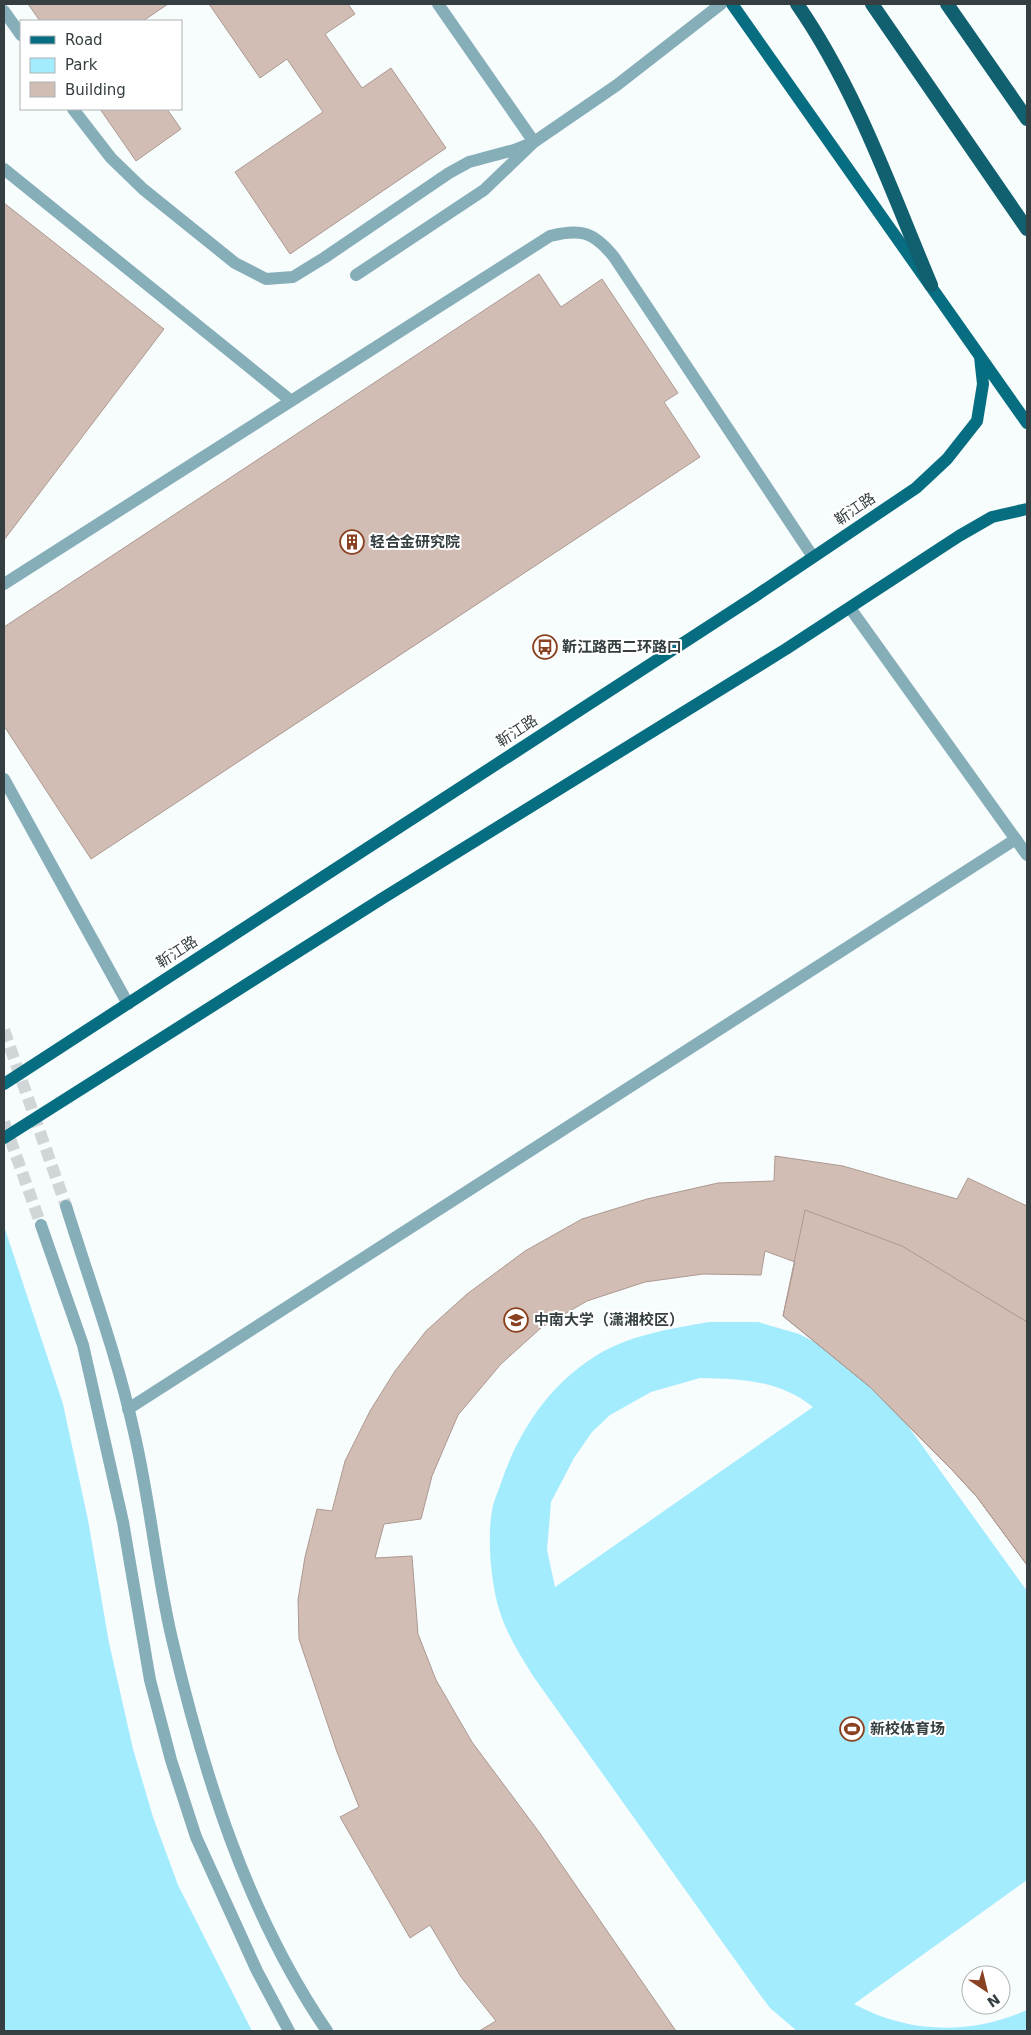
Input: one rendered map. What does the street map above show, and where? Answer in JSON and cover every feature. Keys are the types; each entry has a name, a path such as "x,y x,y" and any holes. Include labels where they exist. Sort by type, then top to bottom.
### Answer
{"highway":[{"path":"797,4 839,75 874,150 931,285"},
{"path":"872,4 1027,229"},
{"path":"947,4 1027,119"}],"main road":[{"path":"732,4 1027,424"},
{"name":"靳江路","path":"4,1084 916,488 947,459 977,421 983,384 980,357"},
{"path":"4,1138 992,517 1027,509"}],"street":[{"path":"438,4 534,142"},
{"path":"356,275 484,190 534,142 616,84 721,4"},
{"path":"4,11 20,34"},
{"path":"74,110 111,158 143,189 235,264 266,279 293,277 456,169 470,162 514,150 534,142"},
{"path":"4,169 290,400"},
{"path":"4,584 550,236 570,231 589,234 602,242 614,257 813,557"},
{"path":"850,608 1027,855"},
{"path":"4,779 128,1004"},
{"path":"128,1409 1016,840"},
{"path":"66,1206 115,1358 134,1431 171,1637 210,1784 253,1896 284,1958 327,2031"},
{"path":"40,1225 83,1345 123,1522 150,1680 171,1760 196,1837 257,1971 289,2031"}],"green space":[{"path":"4,1226 63,1404 88,1520 109,1643 133,1749 153,1817 178,1885 252,2031 4,2031"},
{"path":"709,1322 758,1322 799,1334 842,1356 900,1415 1027,1591 1027,1880 854,2004 896,2021 940,2028 984,2024 1027,2010 1027,2031 797,2031 770,2008 753,1985 533,1676 509,1635 499,1609 494,1587 490,1547 491,1522 494,1502 515,1448 525,1430 548,1397 562,1382 577,1369 607,1349 635,1338 664,1330","holes":["700,1378 745,1380 773,1386 787,1391 813,1407 555,1587 547,1550 551,1502 574,1458 592,1432 610,1415 651,1392"]}],"building":[{"path":"28,4 168,4 144,20 39,20"},
{"path":"209,4 348,4 355,14 325,34 362,88 391,68 446,148 290,254 235,172 323,112 287,59 260,78"},
{"path":"101,110 168,110 181,129 136,161"},
{"path":"4,203 164,329 4,540"},
{"name":"轻合金研究院","path":"539,274 561,307 602,279 678,393 664,402 700,457 91,859 4,726 4,627"},
{"path":"775,1156 843,1166 957,1199 968,1178 1027,1206 1027,1565 977,1497 953,1471 870,1387 783,1316 795,1262 765,1251 761,1275 703,1274 645,1282 587,1301 542,1327 501,1364 458,1415 432,1476 421,1519 384,1524 375,1558 412,1556 418,1634 436,1680 472,1742 539,1832 676,2031 479,2031 496,2021 461,1977 430,1925 410,1938 340,1817 359,1807 337,1752 299,1639 298,1600 305,1557 317,1509 332,1511 345,1461 370,1411 395,1371 426,1331 467,1294 525,1251 582,1219 647,1199 718,1183 774,1181"},
{"path":"805,1210 902,1246 1027,1322 1027,1565 977,1497 953,1471 870,1387 783,1316"}],"tunnel":[{"path":"4,1030 66,1206"},
{"path":"4,1122 41,1225"}],"place":[{"name":"轻合金研究院","path":"352,542"},
{"name":"靳江路西二环路口","path":"545,647"},
{"name":"中南大学（潇湘校区）","path":"516,1320"},
{"name":"新校体育场","path":"852,1729"}]}
